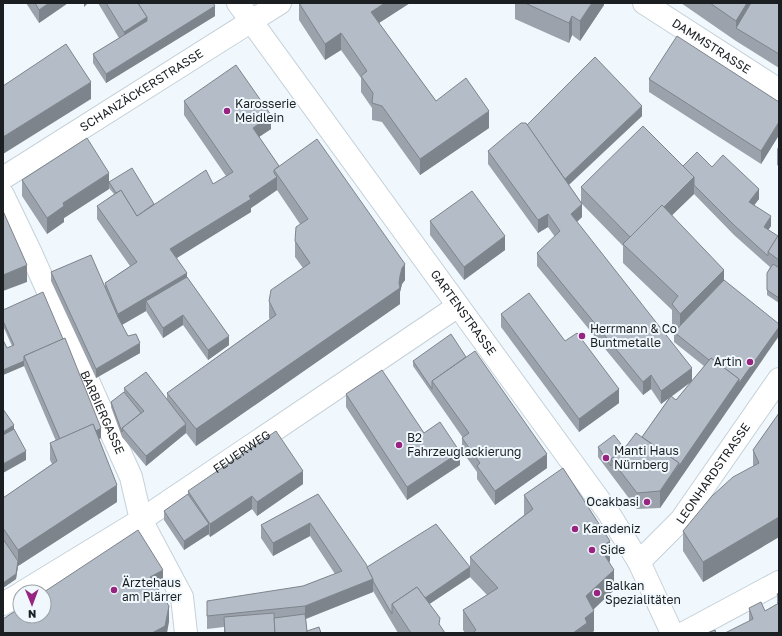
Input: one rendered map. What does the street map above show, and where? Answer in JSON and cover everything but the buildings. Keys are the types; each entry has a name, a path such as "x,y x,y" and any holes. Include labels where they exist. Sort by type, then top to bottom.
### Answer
{"street":[{"name":"GARTENSTRASSE","path":"238,3 608,512 640,562 672,633"},
{"name":"SCHANZÄCKERSTRASSE","path":"3,178 280,3"},
{"name":"DAMMSTRASSE","path":"644,3 779,90"},
{"name":"BARBIERGASSE","path":"3,195 132,477 141,520 182,597 186,633"},
{"name":"FEUERWEG","path":"36,584 141,520 458,306"},
{"name":"LEONHARDSTRASSE","path":"640,562 681,520 779,379"},
{"path":"684,633 779,582"},
{"path":"3,604 12,599"}],"place":[{"name":"Karosserie Meidlein","path":"227,111"},
{"name":"Herrmann & Co Buntmetalle","path":"582,336"},
{"name":"Artin","path":"750,362"},
{"name":"B2 Fahrzeuglackierung","path":"399,445"},
{"name":"Manti Haus Nürnberg","path":"606,458"},
{"name":"Ocakbasi","path":"647,502"},
{"name":"Karadeniz","path":"575,529"},
{"name":"Side","path":"592,550"},
{"name":"Ärztehaus am Plärrer","path":"114,590"},
{"name":"Balkan Spezialitäten","path":"597,593"}]}
